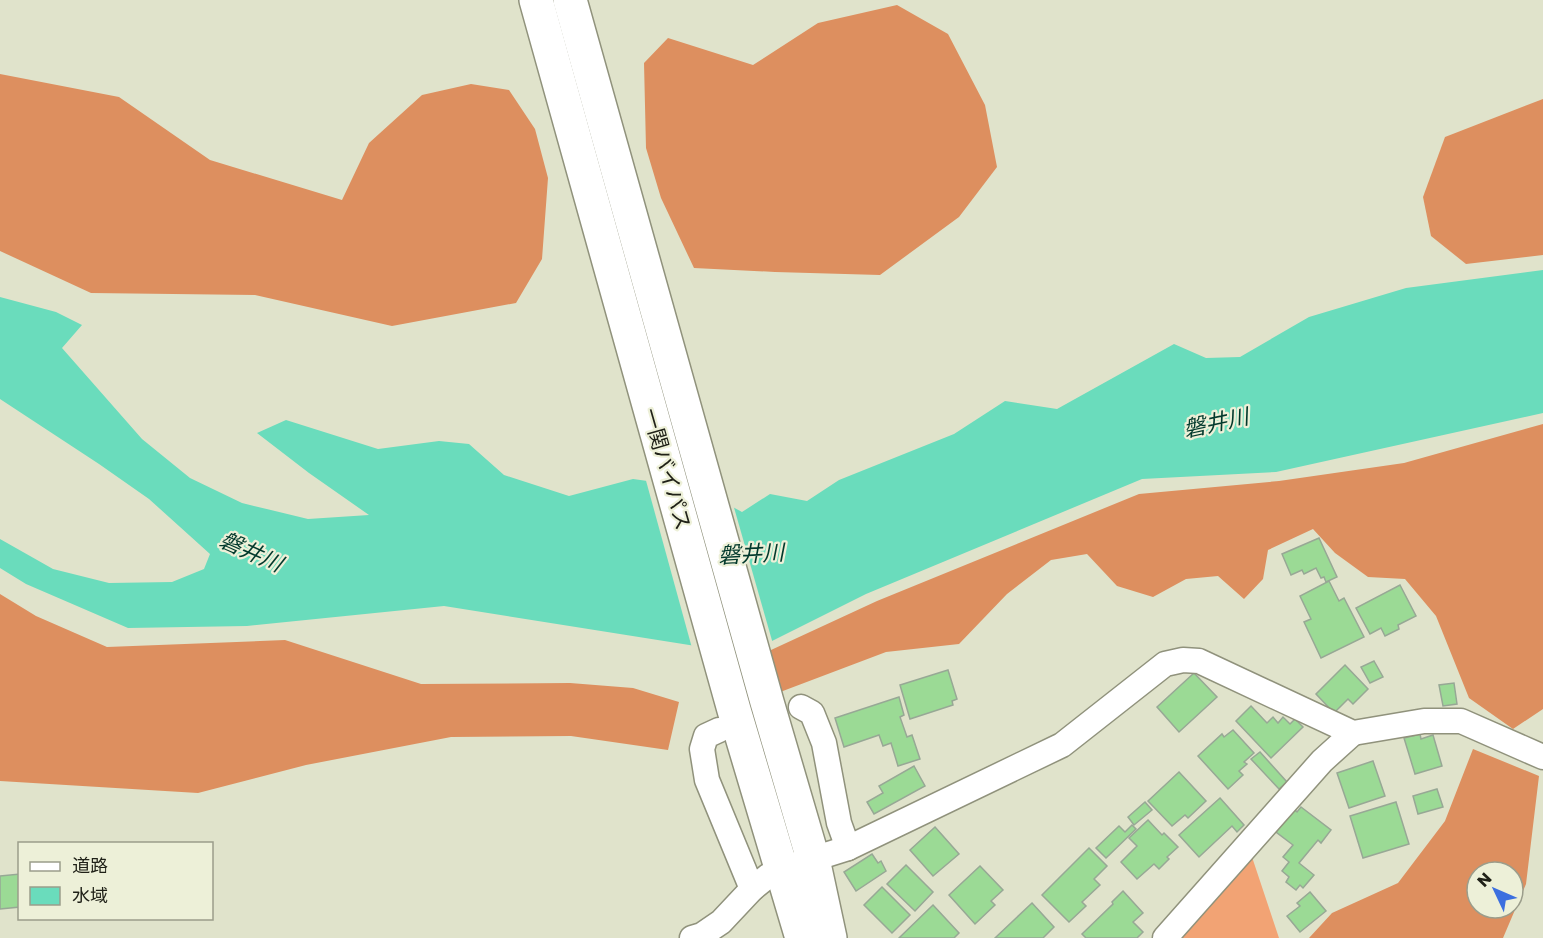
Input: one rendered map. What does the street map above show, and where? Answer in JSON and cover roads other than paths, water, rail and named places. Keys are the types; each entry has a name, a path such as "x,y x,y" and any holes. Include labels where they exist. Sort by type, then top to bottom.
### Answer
{"highway":[{"name":"一関バイパス","path":"536,0 727,720 781,869 802,938"},
{"name":"一関バイパス","path":"570,0 813,859 830,938"}],"street":[{"path":"692,938 702,935 721,922 752,889 781,869 848,848 1062,746 1165,664 1183,660 1199,662 1353,733"},
{"path":"801,707 812,713 824,743 839,823 848,848"},
{"path":"727,720 706,736 702,749 707,780 752,889"},
{"path":"1165,938 1322,761 1353,733 1424,720 1461,721 1543,757"}],"water":[{"name":"磐井川","path":"1543,270 1543,413 1276,472 1142,479 866,594 746,654 444,606 247,626 128,628 26,584 0,568 0,539 53,569 109,583 172,582 204,569 210,554 149,499 0,399 0,297 56,312 82,325 62,348 142,439 190,478 242,503 308,519 369,515 257,433 286,420 378,449 439,441 469,444 504,475 569,496 633,479 698,488 742,512 770,494 807,501 839,480 954,434 1005,401 1057,409 1174,344 1206,358 1240,357 1309,317 1406,288"}]}
